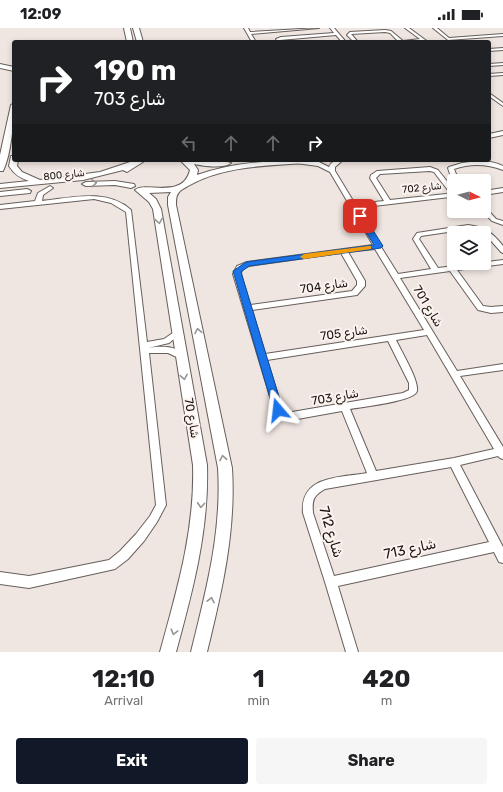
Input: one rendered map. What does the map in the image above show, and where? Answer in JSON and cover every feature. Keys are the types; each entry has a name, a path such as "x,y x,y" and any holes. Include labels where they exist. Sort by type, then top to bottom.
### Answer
{"main road":[{"path":"128,28 130,40"},
{"path":"136,28 139,40"},
{"path":"0,65 12,63"},
{"path":"0,65 12,68"},
{"path":"0,169 12,115"},
{"path":"491,136 503,133"},
{"path":"491,143 503,142"},
{"path":"13,162 12,166 16,172 47,185"},
{"name":"شارع 800","path":"0,194 26,191 47,185 114,172 138,162"},
{"path":"186,162 193,167 194,170 194,174 190,181"},
{"path":"193,162 210,164 235,162"},
{"path":"190,181 222,170 297,162"},
{"path":"132,165 128,168 125,176 127,183 135,188"},
{"path":"0,178 11,178 16,174 16,172"},
{"name":"شارع 800","path":"0,186 106,182 161,192 178,188 190,181"},
{"name":"شارع 70","path":"135,188 153,201 157,209 200,465 201,502 195,544 168,652"},
{"name":"شارع 70","path":"178,188 172,196 172,205 224,461 227,488 227,512 224,540 199,652"}],"street":[{"path":"246,28 253,40"},
{"path":"249,33 317,28"},
{"path":"332,28 342,40"},
{"path":"435,28 448,39 503,34"},
{"path":"409,29 424,40"},
{"path":"354,40 349,35 350,33 383,31 391,32 399,40"},
{"path":"499,31 503,34"},
{"path":"279,40 281,38 337,34"},
{"path":"491,50 503,49"},
{"path":"491,65 503,64"},
{"path":"491,75 503,74"},
{"path":"492,99 503,105"},
{"path":"297,162 319,164 332,171 332,166 337,162"},
{"path":"454,174 451,170 453,167 492,163 503,168"},
{"name":"شارع 702","path":"354,206 448,196 453,193 452,189 436,171 430,168 379,172 373,176 373,178 388,202"},
{"name":"شارع 701","path":"332,171 379,246 502,453"},
{"path":"34,203 47,185"},
{"path":"491,192 503,190"},
{"path":"26,191 31,195 34,203"},
{"path":"0,207 97,197 129,210 161,505 158,514 120,560 112,565 29,582 0,578"},
{"path":"491,217 494,220 503,223"},
{"path":"436,271 418,243 416,238 419,234 475,227 487,231 503,251"},
{"name":"شارع 703","path":"379,246 243,266 237,271 237,274 278,410 283,416 292,416 345,407 404,396 413,392 413,383 390,339"},
{"name":"شارع 704","path":"248,308 354,293 361,286 361,281 344,252"},
{"path":"491,264 503,262"},
{"path":"397,276 447,270"},
{"path":"453,270 482,308 491,310 503,309"},
{"name":"شارع 705","path":"262,358 430,332"},
{"path":"144,348 166,341 177,333"},
{"path":"144,348 173,351 181,356"},
{"path":"455,374 503,367"},
{"path":"345,407 373,476"},
{"name":"شارع 712","path":"352,652 308,513 307,504 309,496 314,490 323,485 502,453"},
{"path":"454,462 503,558"},
{"name":"شارع 713","path":"331,582 496,546"}],"slow traffic":[{"path":"304,257 369,248"}],"route":[{"path":"278,410 237,271 246,264 344,252 379,246 360,216"}]}
